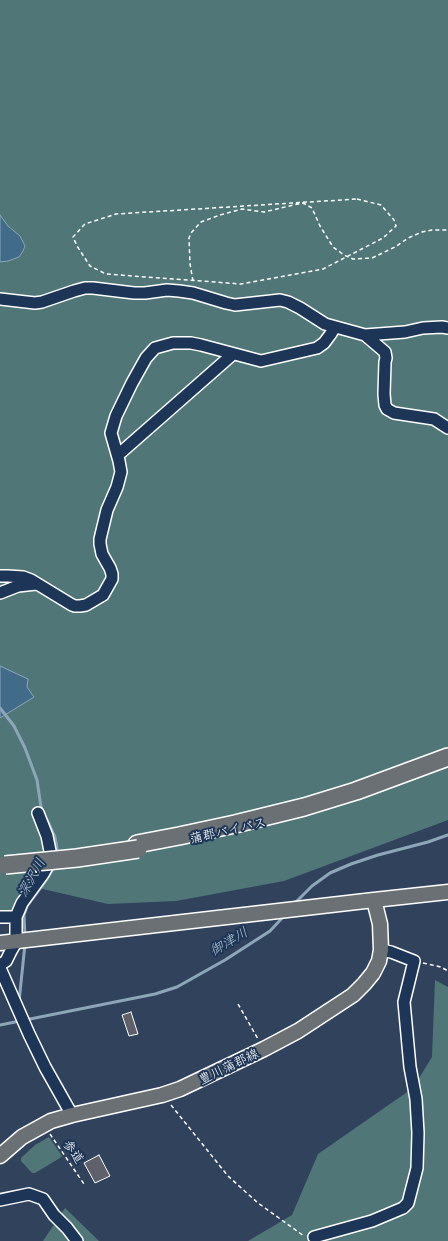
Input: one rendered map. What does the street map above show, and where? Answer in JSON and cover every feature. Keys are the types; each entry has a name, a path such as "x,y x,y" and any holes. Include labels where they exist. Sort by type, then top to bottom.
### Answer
{"highway":[{"name":"蒲郡バイパス","path":"137,846 228,826 304,807 356,791 448,756"},
{"name":"蒲郡バイパス","path":"3,862 209,836 299,814 385,788 448,762"}],"main road":[{"path":"0,943 448,892"},
{"name":"豊川蒲郡線","path":"0,1156 22,1137 51,1121 162,1095 195,1083 264,1050 298,1031 354,995 373,973 379,961 381,950 380,924 374,900"}],"street":[{"path":"0,299 42,302 80,290 92,288 134,293 179,290 226,303 235,304 280,300 300,308 325,324 365,335 404,332 423,328 448,328"},
{"path":"0,576 23,577 40,585 72,605 86,605 103,595 112,579 112,574 102,554 100,539 107,510 120,477 118,455 111,433 113,424 124,399 142,364 155,348 173,343 201,344 261,361 317,348 330,336 335,327"},
{"path":"365,335 385,352 384,394 387,409 394,413 438,420 448,428"},
{"path":"118,455 233,354"},
{"path":"0,593 18,586 32,584 40,585"},
{"path":"0,965 6,961 15,944 16,917 22,903 48,865 50,851 47,836 38,812"},
{"path":"0,917 16,917"},
{"path":"314,1237 372,1221 403,1208 408,1202 417,1168 418,1133 416,1099 410,1067 404,1002 414,961 391,952 381,950"},
{"path":"0,968 45,1067 72,1115"},
{"path":"0,1164 19,1147 22,1137"},
{"path":"0,1200 29,1194 43,1199 54,1215 68,1228 77,1241"}],"path":[{"path":"357,199 381,205 394,220 396,226 383,238 323,269 241,284 193,281 106,274 90,266 73,237 85,224 116,214 357,199"},
{"path":"207,297 198,289 193,281 190,264 189,238 191,233 201,222 220,215 242,209 264,212 302,203 312,208 320,226 334,247 347,257 353,259 372,258 422,232 432,230 448,230"},
{"path":"414,961 441,967 448,971"},
{"path":"238,1004 264,1050"},
{"path":"162,1095 228,1176 258,1203 303,1236 314,1237"},
{"name":"参道","path":"47,1130 84,1184"}],"green space":[{"path":"0,0 448,0 448,820 284,881 176,901 108,904 34,887 10,919 0,920"},
{"path":"435,980 448,987 448,1241 248,1241 292,1215 318,1154 413,1088 432,1057"},
{"path":"49,1137 62,1156 35,1173 32,1173 21,1161 21,1158 35,1145"},
{"path":"65,1208 99,1241 43,1241"}],"water":[{"path":"0,215 8,226 20,236 25,246 19,257 0,262"},
{"path":"0,666 28,679 27,687 34,697 0,718"}],"building":[{"path":"131,1012 138,1034 129,1036 122,1015"},
{"path":"99,1155 110,1176 95,1183 84,1163"}],"waterway":[{"name":"深沢川","path":"0,708 14,726 25,748 37,780 41,807 55,837 57,854"},
{"name":"御津川","path":"294,904 312,886 330,873 378,855 428,842 448,835"},
{"name":"深沢川","path":"25,936 24,915 27,906 54,867"},
{"name":"御津川","path":"25,1020 155,994 177,987 225,960 270,931 284,916"},
{"name":"深沢川","path":"19,1002 25,944"},
{"name":"御津川","path":"0,1025 20,1021"}]}
